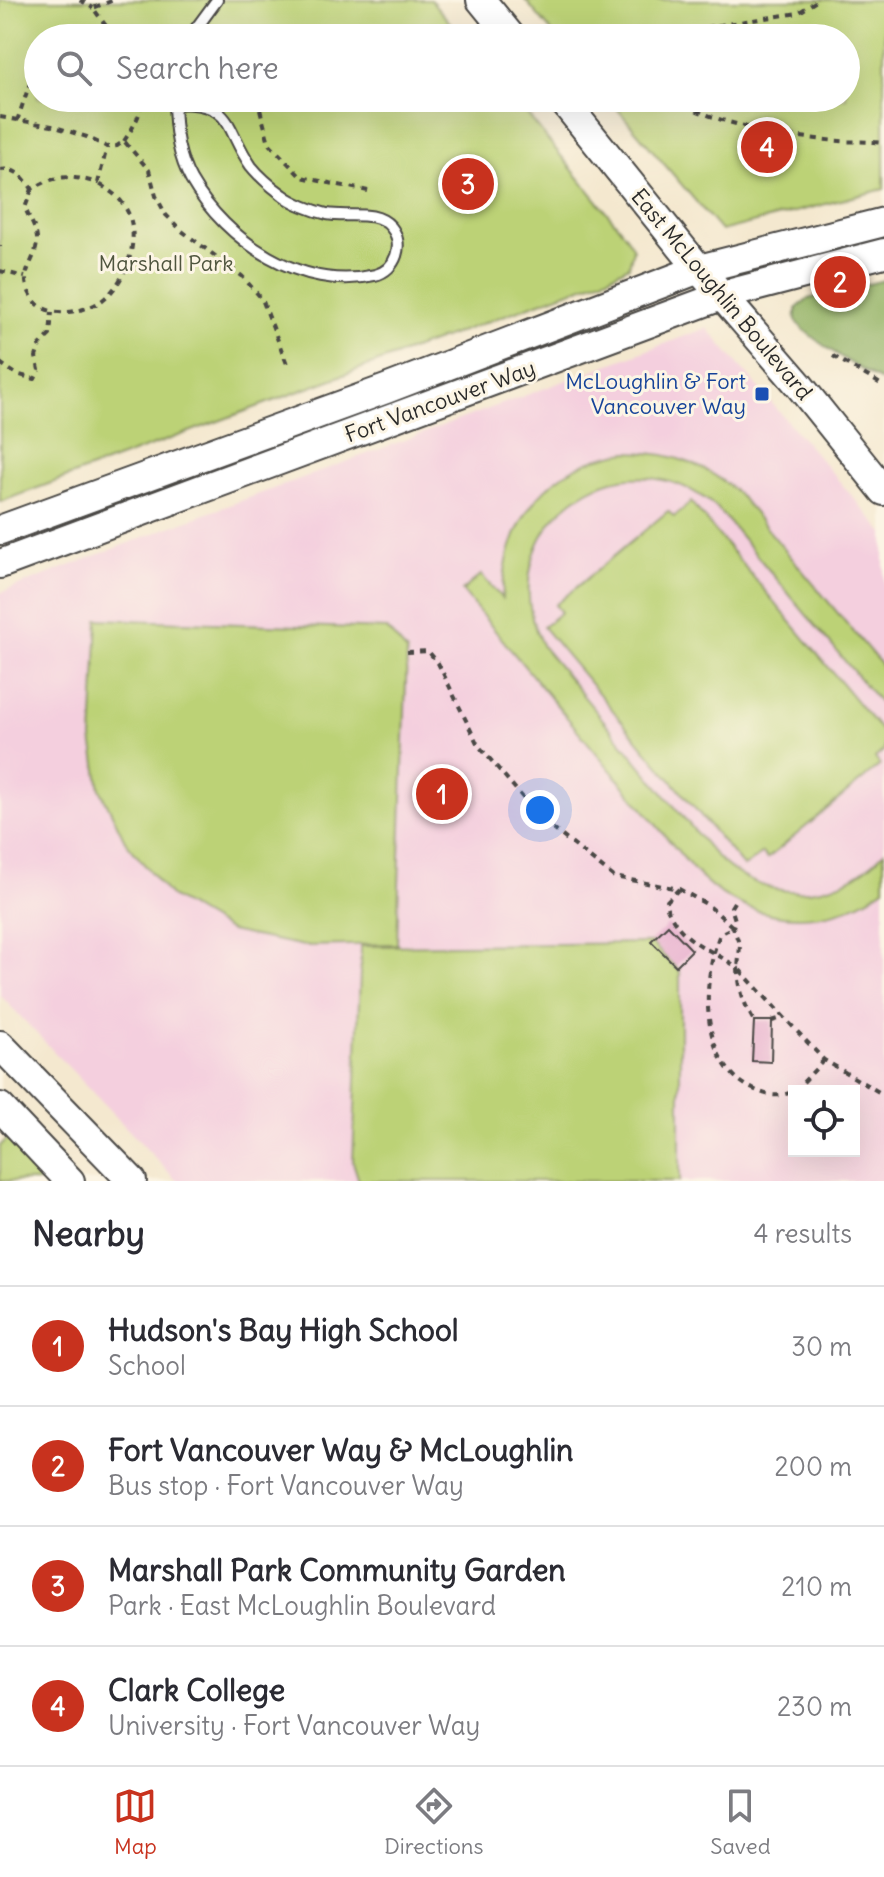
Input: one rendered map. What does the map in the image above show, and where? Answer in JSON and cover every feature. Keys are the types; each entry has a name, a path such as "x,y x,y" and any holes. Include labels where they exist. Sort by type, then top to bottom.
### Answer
{"street":[{"path":"481,0 501,24"},
{"name":"East McLoughlin Boulevard","path":"572,112 884,491"},
{"name":"Fort Vancouver Way","path":"0,530 386,389 699,269 884,222"},
{"name":"Fort Vancouver Way","path":"0,564 724,295 884,253"},
{"path":"0,1045 132,1181"},
{"path":"0,1107 70,1181"}],"lane":[{"path":"199,24 217,0"},
{"path":"174,112 174,130 190,178 204,199 240,238 264,255 317,274 346,277 374,275 390,266 398,249 394,231 388,223 371,216 326,214 285,197 252,167 224,117 218,112"}],"path":[{"path":"80,0 93,8 105,24"},
{"path":"93,8 114,0"},
{"path":"727,24 798,13 818,0"},
{"path":"17,121 24,100"},
{"path":"0,117 52,126 107,147 124,141 139,112"},
{"path":"261,112 269,143 301,177 368,191"},
{"path":"700,112 737,124 837,141 884,143"},
{"path":"124,141 149,170 156,196 166,215 182,231 242,276 262,299 287,364"},
{"path":"98,183 107,147"},
{"path":"0,170 15,172 32,189"},
{"path":"65,176 98,183 117,196 132,220 133,234 125,268 110,294 99,303 86,308 52,312 35,302 25,277 37,246 37,235 25,208 32,189 65,176"},
{"path":"0,271 25,277"},
{"path":"0,363 16,374 35,379 39,370 36,357 40,345 50,335 52,312"},
{"path":"833,356 884,386"},
{"path":"407,652 428,651 438,663 478,745 542,820 614,877 679,889 708,905 733,927 740,946 739,986 754,1021"},
{"path":"679,889 665,903 672,921 695,944 713,950 738,968 824,1060 884,1095"},
{"path":"734,902 731,907 735,920 733,927 720,934 713,950 709,981 709,1021 718,1056 744,1085 766,1095 781,1097 788,1094"},
{"path":"772,1021 782,1018"},
{"path":"800,1085 824,1060"}],"shaded area":[{"path":"707,328 884,533 884,1181 177,1181 0,995 0,593"}],"green space":[{"name":"Marshall Park","path":"0,0 431,0 451,24 24,24 24,112 525,112 627,237 633,249 629,266 608,277 0,502"},
{"path":"525,0 884,0 884,189 721,231 620,112 860,112 860,24 545,24"},
{"path":"884,280 884,382 822,344 801,327 796,317 797,308 808,299"},
{"path":"628,452 659,454 688,462 715,475 739,495 884,668 884,708 718,509 680,485 641,477 604,484 572,502 547,529 532,564 530,604 543,647 712,852 731,869 775,889 821,889 844,882 884,852 884,888 861,902 836,912 784,916 735,902 712,887 692,868 462,591 481,575 502,598 512,544 522,520 536,500 554,482 575,468 599,458"},
{"path":"691,502 884,734 884,750 875,758 880,765 767,859 762,853 744,867 543,627 561,612 555,605 668,511 674,517"},
{"path":"98,619 387,629 407,652 397,944 304,946 230,931 169,895 125,841 100,789 92,739"},
{"path":"651,943 680,972 680,1181 359,1181 353,1162 361,946"},
{"path":"19,1127 71,1181 0,1181 0,1146"}],"building":[{"path":"668,925 692,950 676,966 651,941"},
{"path":"754,1021 772,1021 771,1062 752,1061"}],"place":[{"name":"Clark College","path":"767,147"},
{"name":"Marshall Park Community Garden","path":"468,184"},
{"name":"Fort Vancouver Way & McLoughlin","path":"840,282"},
{"name":"McLoughlin & Fort Vancouver Way","path":"762,394"},
{"name":"Hudson's Bay High School","path":"442,794"}]}
